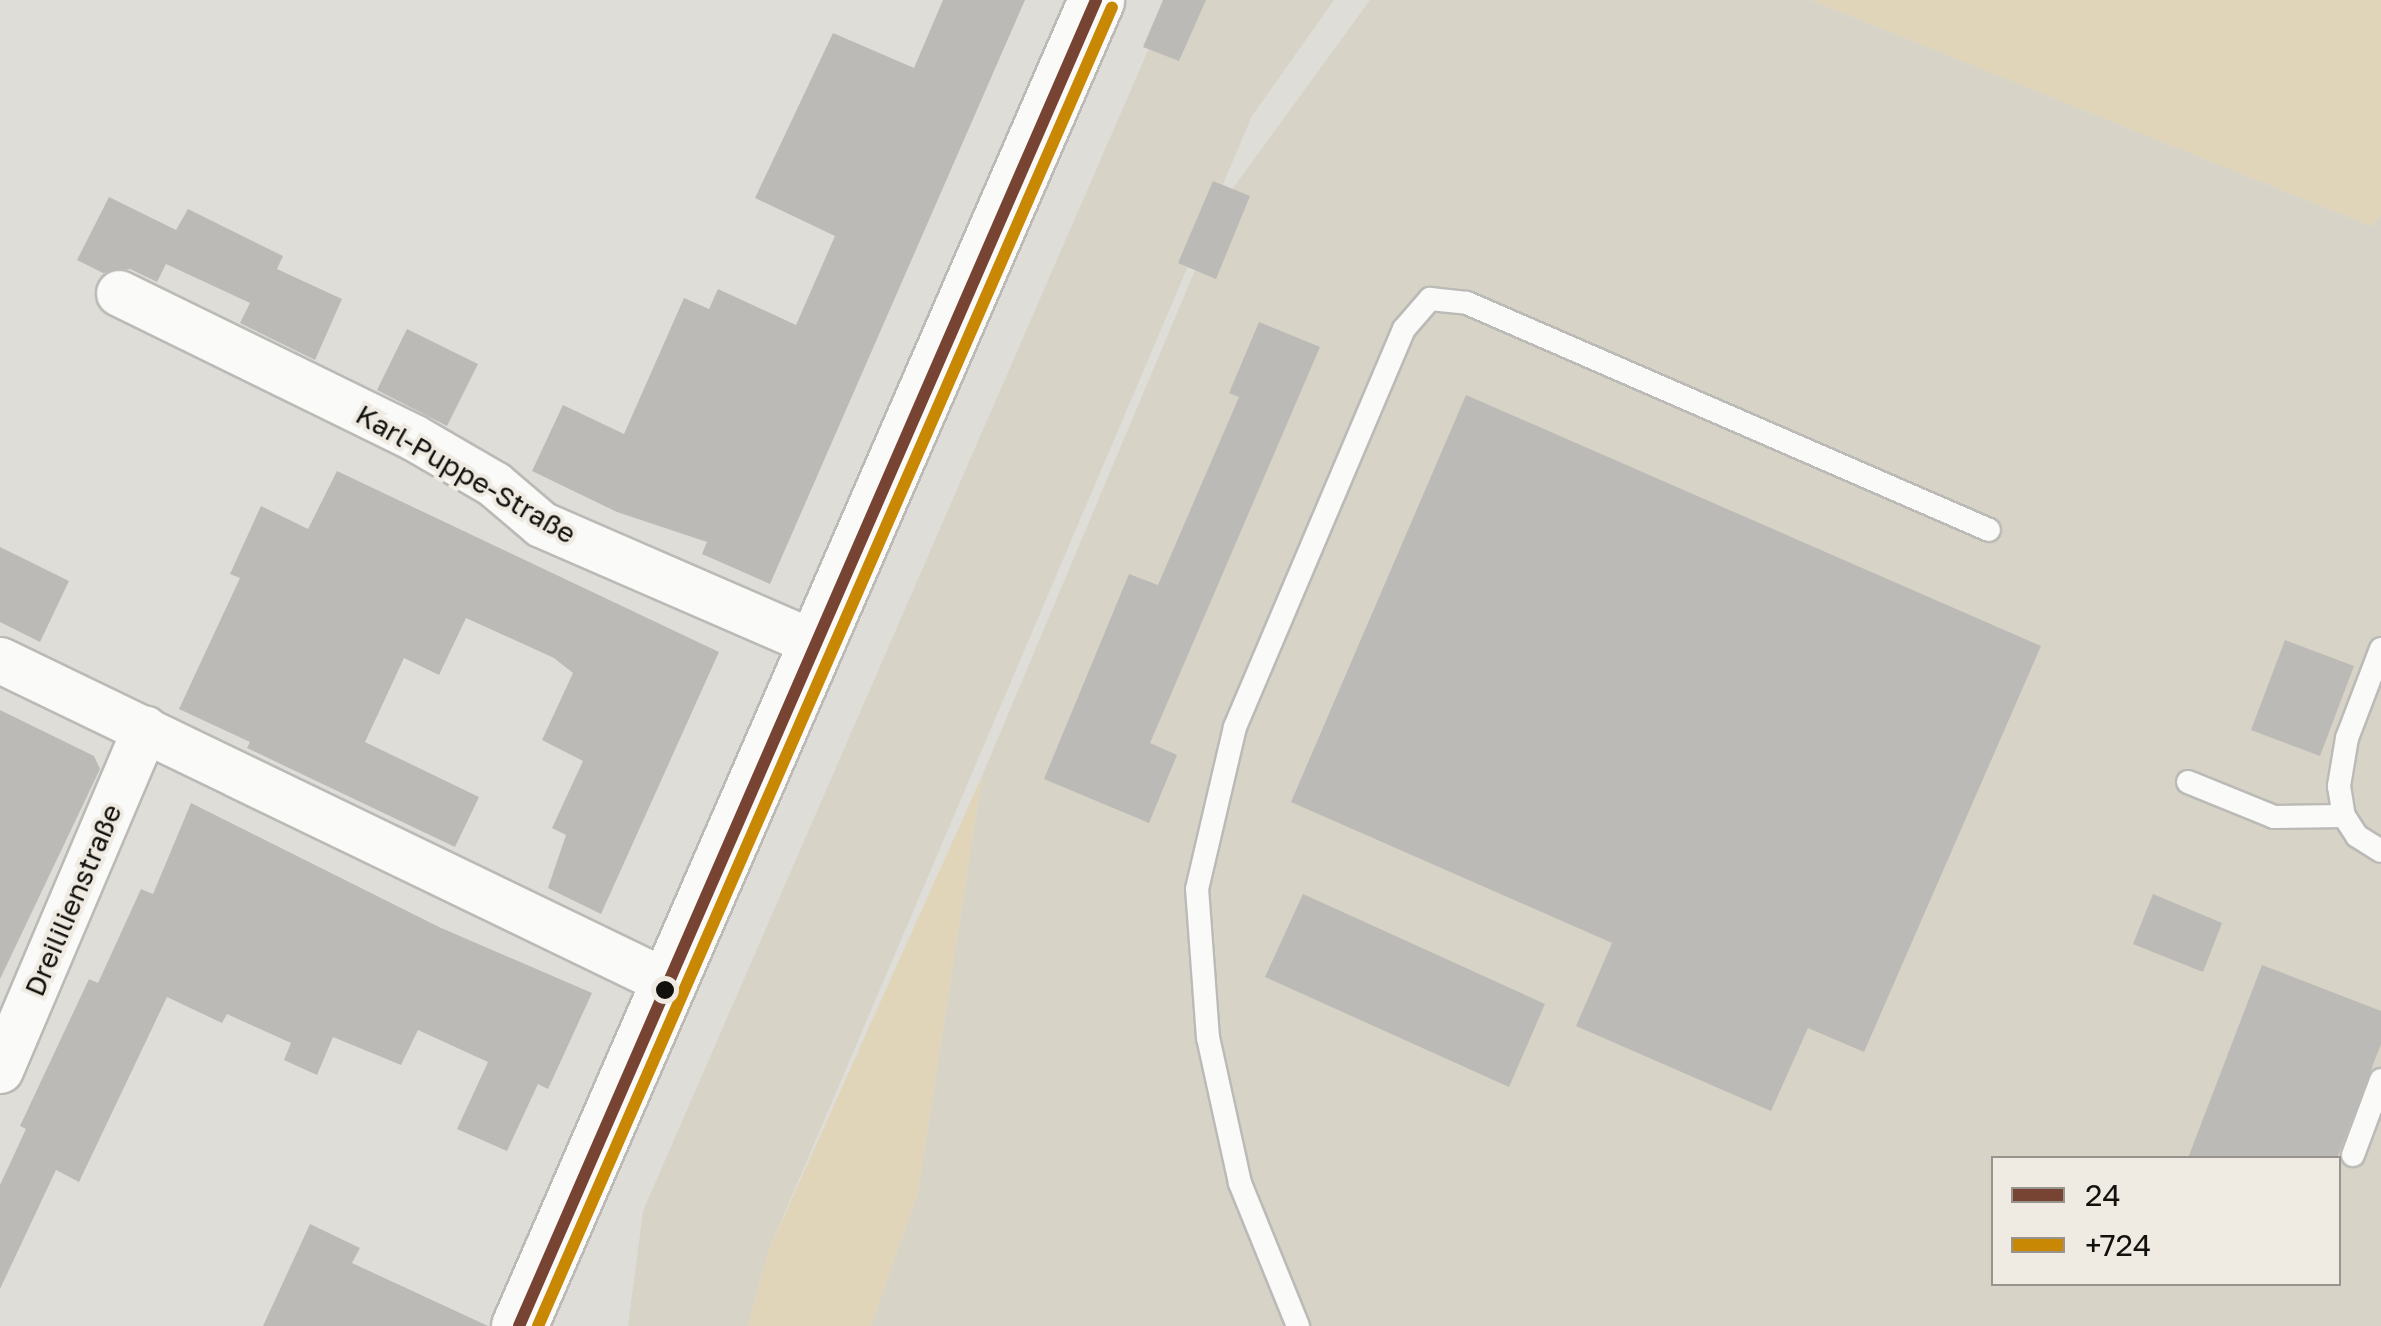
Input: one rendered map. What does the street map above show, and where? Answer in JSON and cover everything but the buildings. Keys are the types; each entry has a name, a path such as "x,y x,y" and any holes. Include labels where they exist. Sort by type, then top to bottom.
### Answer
{"main road":[{"path":"519,1326 1096,0"}],"street":[{"name":"Karl-Puppe-Straße","path":"119,292 412,437 494,484 541,524 818,645"},
{"path":"0,660 667,982"},
{"name":"Dreililienstraße","path":"0,1070 145,730"}],"lane":[{"path":"1298,1326 1236,1165 1208,1038 1197,890 1236,728 1404,328 1430,300 1468,303 1989,530"},
{"path":"2381,649 2347,738 2339,786 2344,816 2381,851"},
{"path":"2188,782 2274,817 2344,816"},
{"path":"2353,1155 2381,1080"}],"shaded area":[{"path":"1170,0 1334,0 1252,116 768,1252 748,1326 628,1326 643,1211"},
{"path":"1370,0 1811,0 2371,226 2381,215 2381,1326 871,1326 918,1192 982,776 1225,199"},
{"path":"1811,0 2381,0 2381,215 2371,226"},
{"path":"982,776 918,1192 871,1326 748,1326 768,1252"}],"transit line":[{"name":"24","path":"519,1326 1096,0"},
{"name":"+724","path":"538,1326 1112,7"}]}
